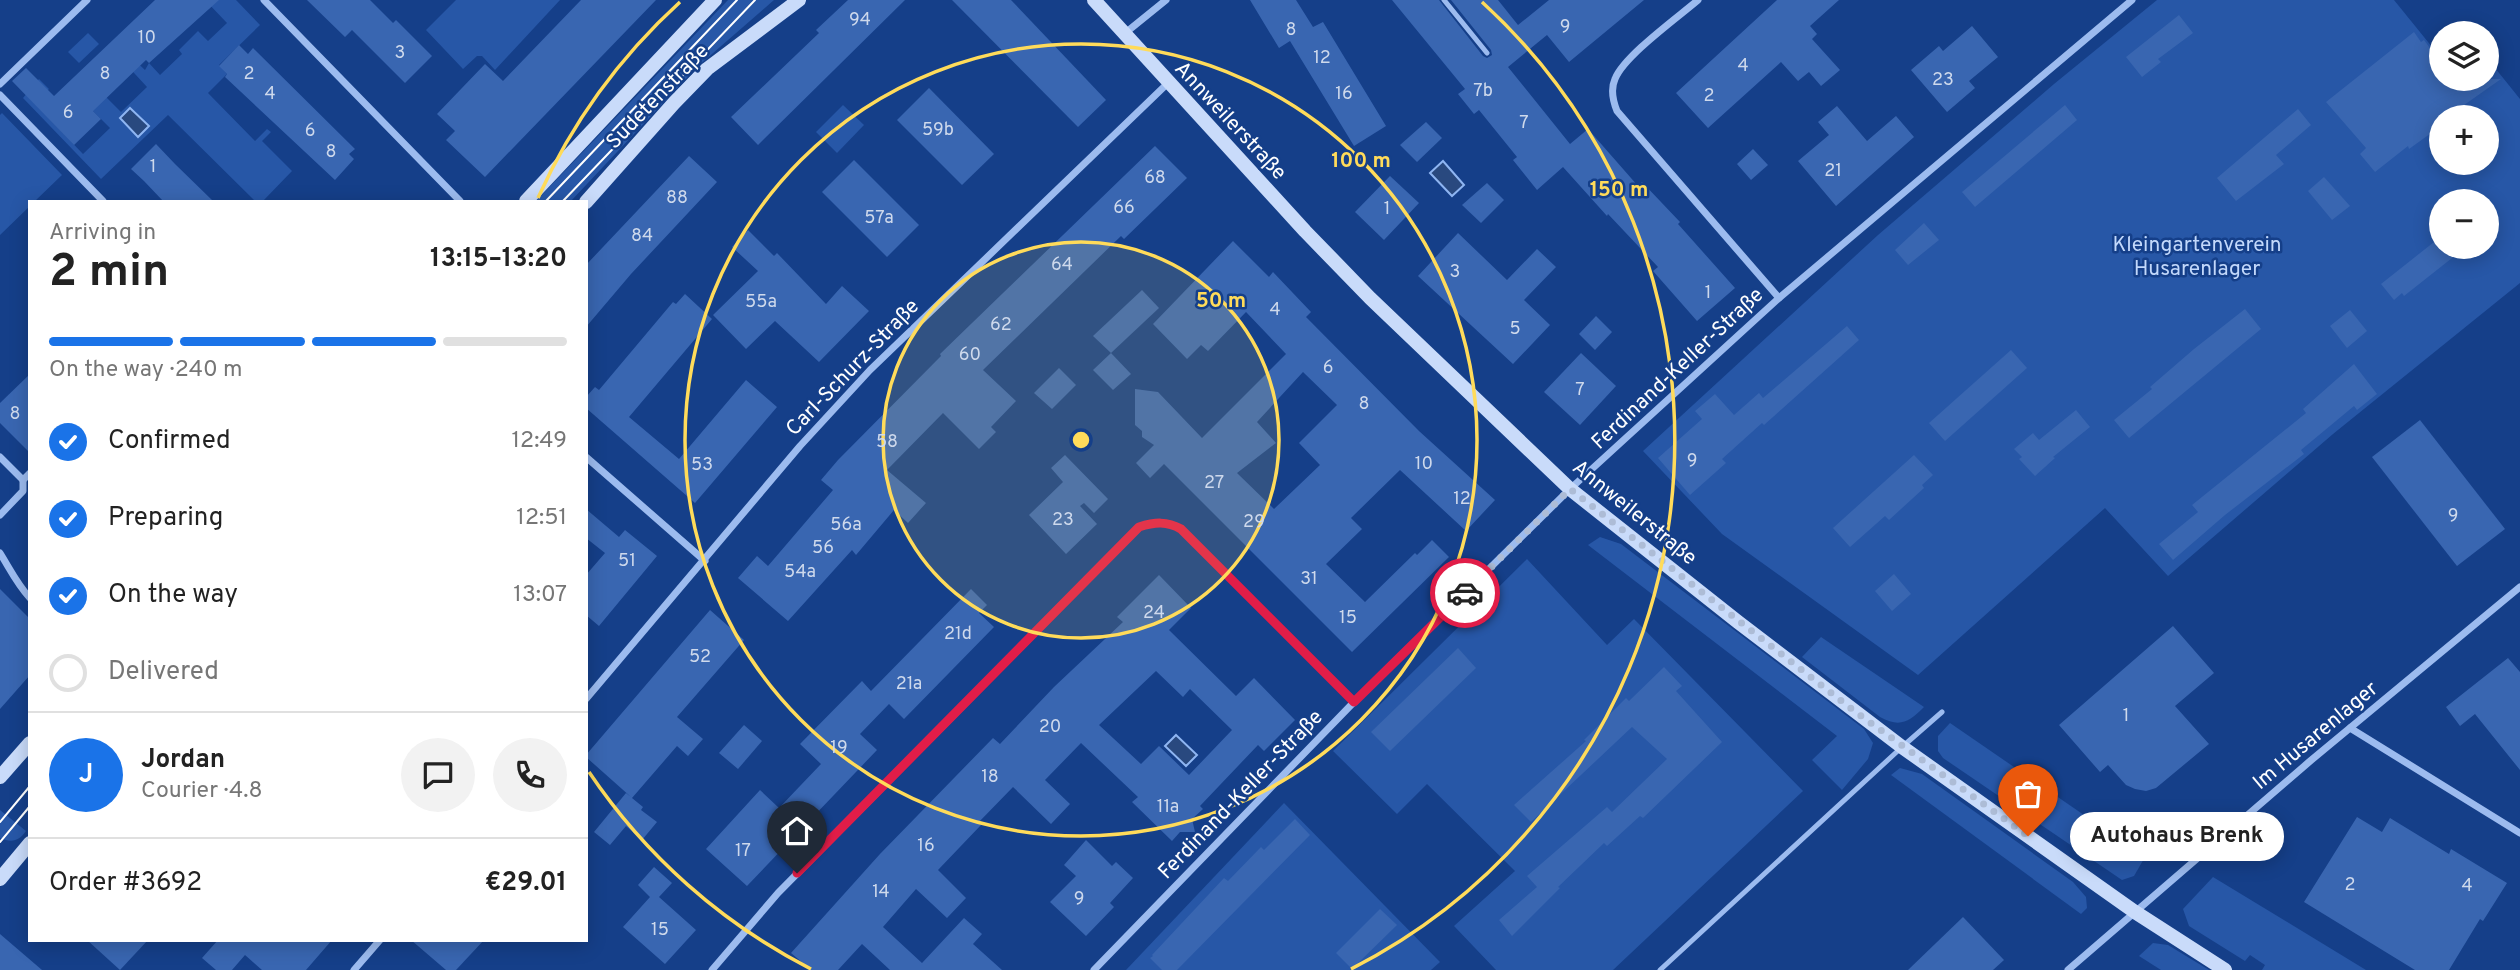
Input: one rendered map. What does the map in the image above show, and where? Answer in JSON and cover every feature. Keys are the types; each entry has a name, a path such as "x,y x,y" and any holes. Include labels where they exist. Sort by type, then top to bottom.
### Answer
{"street":[{"path":"0,84 88,0"},
{"path":"264,0 459,200"},
{"name":"Sudetenstraße","path":"527,200 715,0"},
{"name":"Sudetenstraße","path":"588,200 707,69 799,0"},
{"name":"Annweilerstraße","path":"1094,0 1305,231 1370,298 1570,489 1902,747 2135,912 2225,970"},
{"path":"1124,34 1166,0"},
{"path":"1698,0 1627,62 1612,88 1613,102 1617,111 1779,298"},
{"name":"Ferdinand-Keller-Straße","path":"1094,970 1354,702 1570,489 1779,298 2132,0"},
{"name":"Carl-Schurz-Straße","path":"588,697 800,446 870,370 1168,83"},
{"path":"0,95 102,200"},
{"path":"0,457 23,480 23,491 0,514"},
{"path":"588,459 705,561"},
{"path":"23,480 28,475"},
{"path":"712,970 778,893 1139,527 1170,523 1181,529 1354,702"},
{"path":"0,553 14,575 16,584 28,596"},
{"name":"Im Husarenlager","path":"2068,970 2350,728 2520,587"},
{"path":"2350,728 2520,833"},
{"path":"0,777 28,745"},
{"path":"1,874 28,845"},
{"path":"354,970 378,942"}],"lane":[{"path":"1444,0 1487,53"},
{"path":"1660,970 1942,712"}],"green space":[{"path":"205,0 236,0 260,25 219,65 227,74 208,93 255,141 267,129 271,132 262,141 292,171 264,200 254,200 168,115 101,179 23,98 39,79 49,89 34,103 83,154 110,128 88,106 101,92 121,112 147,87 123,61 129,55 145,70 149,63 160,75 182,54 179,50 198,31 208,41 227,23"},
{"path":"456,0 560,0 495,70 482,56 477,56 463,69 426,30"},
{"path":"728,0 774,0 697,67 572,200 537,200"},
{"name":"Kleingartenverein Husarenlager","path":"2157,0 2394,0 2429,43 2429,91 2499,91 2499,73 2520,99 2520,283 2333,434 2168,576 2105,508 1918,675 1722,534 1643,451 1878,235 2054,84"},
{"path":"88,33 99,44 79,63 68,52"},
{"path":"843,105 864,125 837,153 816,132"},
{"path":"2,113 62,175 36,200 28,200 28,208 0,235"},
{"path":"1600,537 1621,544 1864,729 1873,743 1868,759 1842,790 1812,760 1837,736 1588,545"},
{"path":"1527,559 1607,645 1634,619 1803,791 1613,970 1496,970 1454,926 1515,871 1427,784 1397,814 1333,751"},
{"path":"1821,637 1924,707 1904,722 1893,722 1880,717 1802,657"},
{"path":"1950,723 2145,857 2134,876 2122,880 1943,758 1938,751 1938,736"},
{"path":"1900,768 1922,774 2073,882 2086,897 2087,908 2081,914 1891,775"},
{"path":"1284,803 1440,962 1431,970 1126,970"},
{"path":"0,810 26,831 21,837 12,841 0,838"},
{"path":"2213,877 2366,970 2262,970 2265,965 2250,955 2245,961 2189,926 2183,909"},
{"path":"2153,943 2168,945 2209,970 2161,970 2139,956"}],"shaded area":[{"path":"130,108 149,126 138,137 120,118"},
{"path":"1443,161 1464,185 1452,196 1430,173"},
{"path":"1176,735 1197,755 1186,766 1165,746"}],"building":[{"path":"155,0 219,0 149,63 146,60 93,111 101,119 74,145 12,81 26,68 54,96"},
{"path":"307,0 370,0 393,23 396,20 432,56 405,83 352,30 345,37"},
{"path":"581,0 656,0 485,177 446,140 455,131 437,114 485,64 503,81"},
{"path":"848,0 905,0 758,145 731,117 819,33 816,30"},
{"path":"952,0 1011,0 1106,100 1078,127"},
{"path":"1250,0 1296,0 1313,27 1323,22 1386,126 1354,146 1290,41 1279,48"},
{"path":"1392,0 1439,0 1487,58 1492,55 1491,50 1451,0 1498,0 1518,25 1549,0 1644,0 1569,62 1547,35 1508,67 1570,144 1588,129 1638,186 1642,182 1680,222 1678,224 1735,288 1697,321 1653,271 1658,267 1563,167 1537,190 1513,160 1517,157 1479,110 1474,114 1458,94 1465,89"},
{"path":"1777,0 1839,0 1810,26 1817,34 1812,39 1840,70 1821,86 1809,72 1798,81 1781,62 1708,128 1676,93"},
{"path":"2179,15 2193,33 2158,59 2161,62 2142,77 2126,57"},
{"path":"1972,26 1998,57 1969,81 1975,88 1947,112 1911,70 1939,46 1943,51"},
{"path":"2414,32 2421,42 2424,40 2429,47 2429,91 2484,91 2464,105 2429,105 2429,135 2409,149 2408,146 2375,172 2360,154 2366,148 2326,102"},
{"path":"239,45 248,54 253,48 355,149 349,154 354,159 335,180 225,77 227,74 219,66"},
{"path":"929,88 994,154 962,185 897,120"},
{"path":"2065,105 2077,120 1975,207 1962,192"},
{"path":"1837,106 1867,141 1896,116 1914,137 1836,206 1798,161 1829,135 1818,122"},
{"path":"2298,109 2311,125 2276,155 2284,164 2236,201 2217,178"},
{"path":"1426,122 1442,138 1417,162 1400,145"},
{"path":"156,144 212,200 162,200 131,169"},
{"path":"1155,146 1187,178 1124,239 1121,236 983,370 1016,401 991,427 996,432 979,449 943,413 887,470 926,503 908,523 894,510 856,555 852,550 788,621 738,578 757,556 768,566 833,490 821,480 838,460 941,356 940,354"},
{"path":"1753,149 1768,165 1751,180 1737,164"},
{"path":"689,156 717,182 588,325 588,263"},
{"path":"854,160 919,225 887,257 822,192"},
{"path":"1390,176 1419,203 1384,240 1355,212"},
{"path":"2324,177 2350,206 2332,220 2308,191"},
{"path":"1487,183 1504,200 1481,223 1462,205"},
{"path":"1924,223 1939,240 1908,265 1895,250"},
{"path":"748,230 774,256 777,253 826,304 842,286 869,311 819,362 775,321 746,349 713,315 758,271 732,247"},
{"path":"1458,233 1507,280 1537,249 1556,267 1524,300 1550,325 1513,364 1418,276"},
{"path":"1233,241 1269,277 1273,272 1311,312 1306,317 1419,431 1495,500 1466,531 1400,470 1351,518 1362,529 1326,564 1365,602 1432,540 1449,557 1352,652 1164,464 1150,478 1136,463 1154,445 1142,437 1142,431 1135,425 1135,389 1158,392 1202,438 1286,354 1246,312 1208,351 1201,345 1187,359 1153,324","holes":["1303,372 1337,405 1299,443 1320,465 1274,509 1237,473 1276,443 1257,422"]},
{"path":"2429,246 2429,259 2451,259 2404,296 2402,293 2394,300 2381,284"},
{"path":"1142,290 1159,308 1111,353 1093,336"},
{"path":"685,294 712,319 629,417 679,459 746,380 777,407 695,503 588,410 588,395 595,387 599,390 673,302 676,304"},
{"path":"2245,309 2261,329 2129,438 2114,420 2194,349"},
{"path":"2350,310 2367,331 2347,348 2330,326"},
{"path":"1596,316 1612,332 1595,350 1579,334"},
{"path":"1847,326 1859,340 1722,459 1726,463 1690,495 1658,458 1702,419 1695,411 1715,394 1734,415 1759,393 1763,398"},
{"path":"2011,350 2027,368 1945,441 1929,423"},
{"path":"1111,353 1131,374 1113,390 1093,370"},
{"path":"1581,353 1616,386 1580,425 1544,392"},
{"path":"2354,364 2377,394 2357,410 2354,406 2301,450 2304,454 2225,515 2173,560 2159,544 2198,512 2192,505 2306,413 2303,409"},
{"path":"1059,368 1076,385 1052,409 1034,393"},
{"path":"28,376 28,451 0,423 0,403"},
{"path":"2076,410 2090,427 2053,457 2055,458 2035,476 2019,459 2022,457 2014,449 2033,433 2039,440"},
{"path":"2420,420 2505,529 2457,566 2372,457"},
{"path":"1065,455 1108,499 1094,513 1084,503 1080,506 1097,524 1066,554 1029,515 1063,482 1051,468"},
{"path":"1914,455 1933,475 1922,485 1924,488 1889,520 1885,516 1850,547 1833,528"},
{"path":"588,511 619,537 625,530 657,556 599,626 588,617 588,573 605,553 588,540"},
{"path":"1894,574 1911,594 1892,611 1875,591"},
{"path":"1159,575 1191,608 1169,630 1236,696 1254,678 1295,720 1264,751 1258,745 1200,806 1203,809 1192,819 1195,832 1180,832 1172,841 1132,802 1138,797 1081,743 1045,780 1070,804 1051,824 1013,787 938,870 966,898 947,918 916,889 883,927 922,963 964,918 982,934 973,944 1002,970 890,970 862,944 838,970 811,970 791,953 880,854 993,738 1000,744 1054,687 1123,622 1117,617","holes":["1156,671 1183,697 1190,689 1232,730 1189,775 1159,746 1141,764 1099,725"]},
{"path":"0,589 28,617 28,677 0,709"},
{"path":"971,589 987,605 979,613 994,627 904,719 889,704 860,734 877,750 747,886 706,849 760,790 779,808 821,764 800,744 862,681 871,691"},
{"path":"710,610 744,640 677,717 703,739 688,756 677,746 632,798 643,807 641,810 657,822 642,840 626,826 610,845 594,832 626,793 631,797 588,759 588,753"},
{"path":"2173,626 2214,673 2175,706 2209,744 2156,788 2146,791 2135,789 2126,785 2108,765 2100,772 2059,725"},
{"path":"1458,648 1476,668 1390,751 1371,732"},
{"path":"2508,658 2520,672 2520,770 2475,714 2460,726 2446,707"},
{"path":"1664,667 1682,686 1676,691 1722,742 1643,818 1640,816 1607,846 1604,843 1512,936 1499,920 1537,887 1527,876 1607,807 1612,812 1667,759 1632,727 1531,822 1514,805 1586,741 1584,740 1626,698 1629,701"},
{"path":"744,725 762,741 738,769 719,753"},
{"path":"2357,817 2382,832 2390,818 2449,854 2451,849 2507,883 2483,921 2480,919 2449,970 2415,970 2304,902"},
{"path":"1295,819 1310,835 1177,970 1162,970 1150,958 1152,955 1224,878 1228,881 1261,847 1264,850"},
{"path":"1086,840 1112,866 1116,862 1133,878 1110,903 1114,907 1086,936 1050,902 1076,876 1064,865"},
{"path":"654,867 672,883 659,897 696,930 665,964 623,927 650,897 638,885"},
{"path":"1380,909 1397,925 1352,969 1336,953"},
{"path":"1963,917 2004,960 1993,970 1908,970"},
{"path":"0,934 42,970 0,970"},
{"path":"89,942 146,942 120,970"},
{"path":"216,942 330,942 306,970 262,970 245,955 232,970 216,970 202,958"},
{"path":"413,942 482,942 456,970 446,970"}],"tram line":[{"path":"547,200 737,0"},
{"path":"564,200 755,0"},
{"path":"0,822 28,788"},
{"path":"0,842 28,808"}],"way so far":[{"path":"1465,593 1570,489 1857,713 2028,836"}],"place":[{"name":"Autohaus Brenk","path":"2028,836"}],"route":[{"path":"797,873 1139,527 1170,523 1181,529 1354,702 1465,593"}]}
